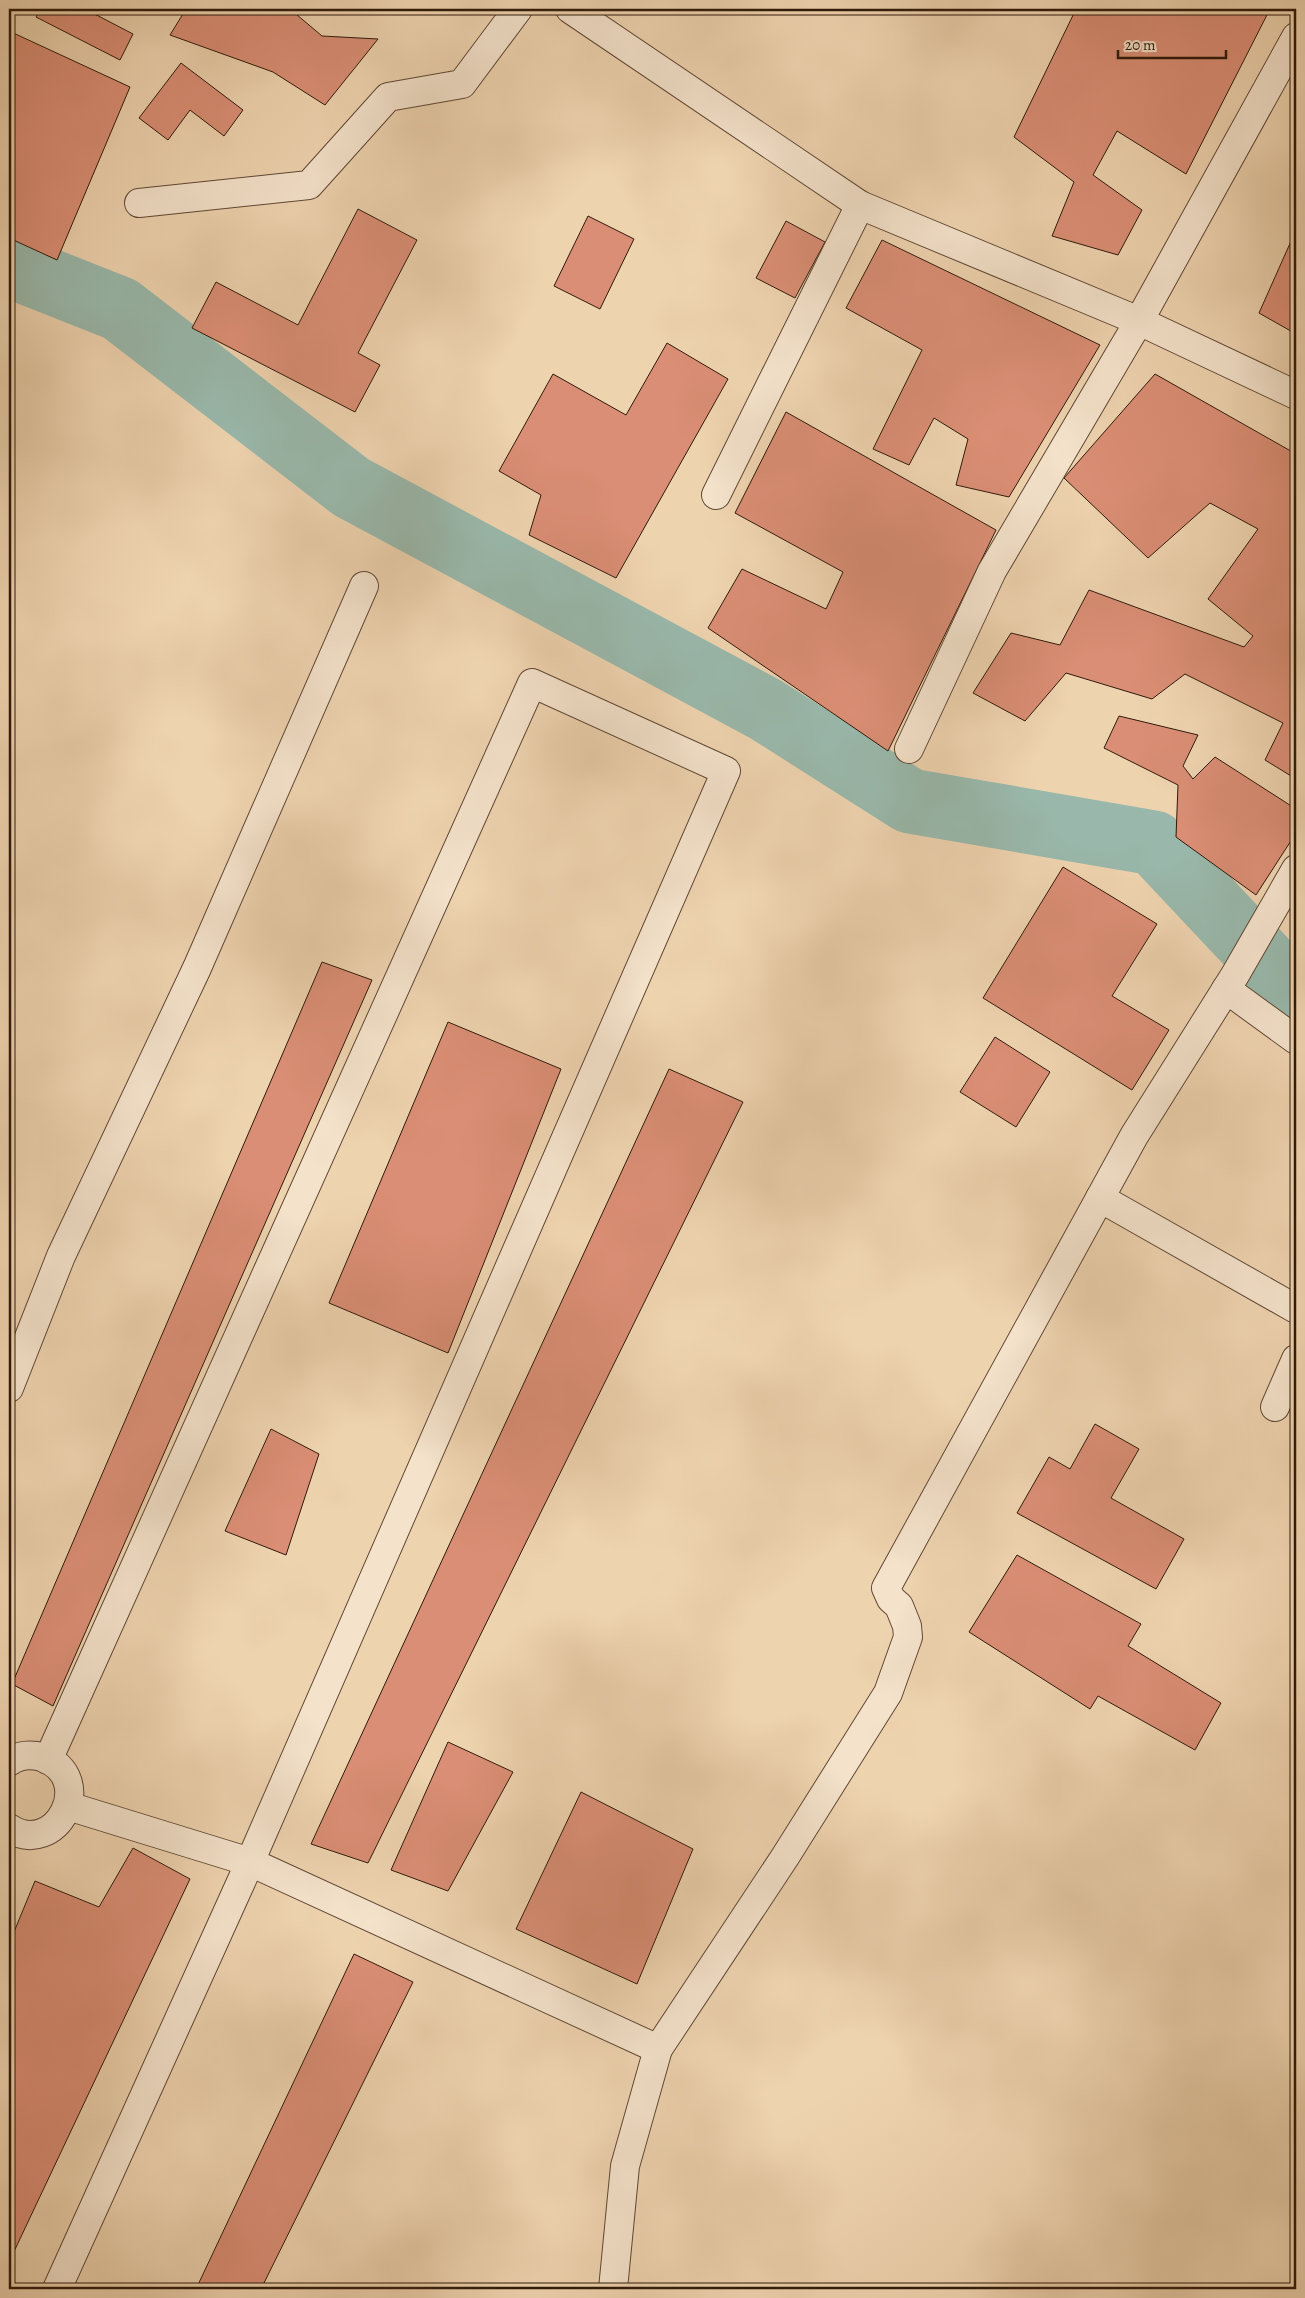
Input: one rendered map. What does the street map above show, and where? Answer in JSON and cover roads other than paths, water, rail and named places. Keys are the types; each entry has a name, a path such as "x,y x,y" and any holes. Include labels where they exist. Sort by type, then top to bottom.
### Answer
{"street":[{"path":"139,203 309,185 388,97 462,84 518,9"},
{"path":"570,9 860,206 1139,321 1296,395"},
{"path":"909,749 992,571 1139,321 1296,37"},
{"path":"716,495 860,206"},
{"path":"9,1388 61,1256 197,968 364,586"},
{"path":"48,1760 532,683 726,771 250,1862 57,2289"},
{"path":"613,2289 625,2166 658,2048 785,1857 888,1693 908,1637 907,1626 899,1606 891,1599 886,1588 1134,1136 1230,982 1296,870"},
{"path":"1230,982 1296,1040"},
{"path":"1100,1198 1296,1309"},
{"path":"1275,1407 1296,1360"},
{"path":"9,1762 24,1755 37,1755 48,1760 59,1768 66,1780 69,1793 68,1806 57,1823 40,1833 26,1834 9,1828"},
{"path":"68,1806 250,1862 658,2048"}],"waterway":[{"path":"9,265 120,309 351,487 765,709 910,801 1154,843 1296,994"}]}
